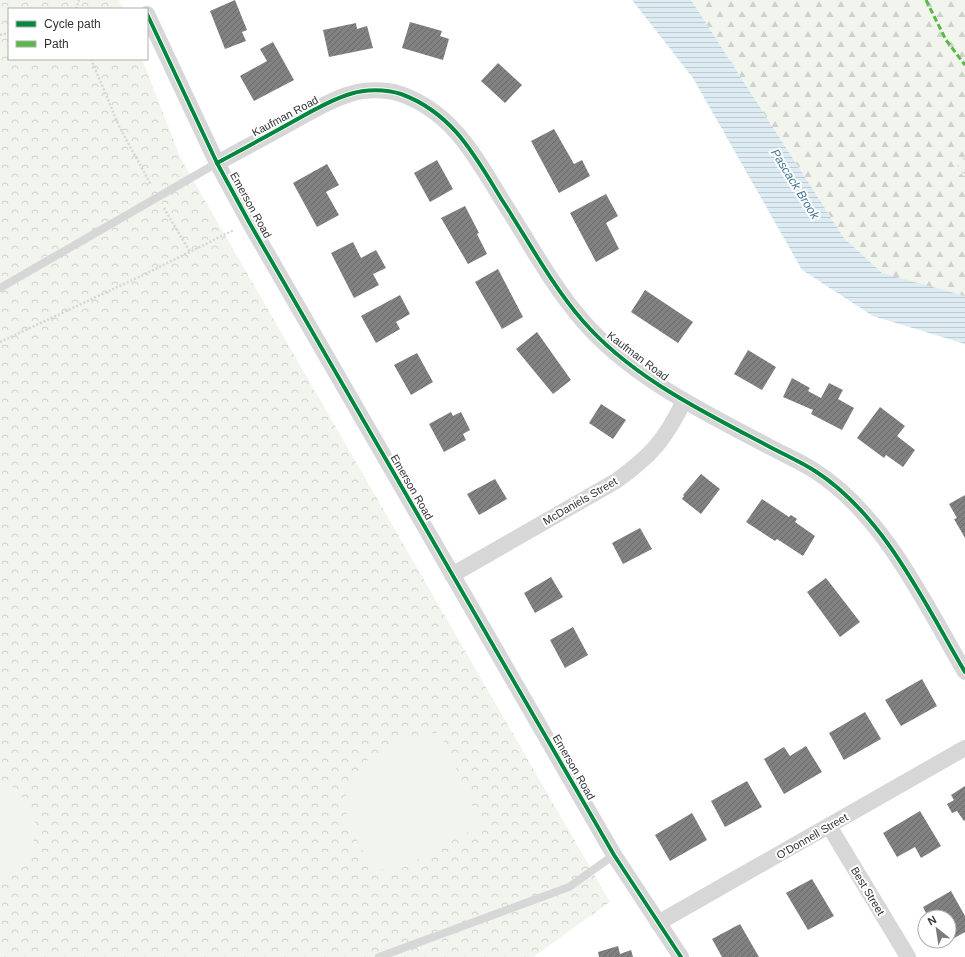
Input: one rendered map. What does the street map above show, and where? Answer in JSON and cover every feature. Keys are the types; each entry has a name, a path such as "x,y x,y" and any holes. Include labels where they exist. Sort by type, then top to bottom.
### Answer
{"street":[{"name":"Emerson Road","path":"148,16 217,163 249,222 614,855 681,957"},
{"name":"Kaufman Road","path":"217,163 323,105 351,93 376,90 399,93 424,105 442,118 465,140 561,294 584,322 609,347 630,364 684,401 816,472 849,497 874,524 896,554 965,672"},
{"name":"McDaniels Street","path":"452,575 616,481 640,463 658,446 671,427 684,401"},
{"name":"O'Donnell Street","path":"658,923 965,748"},
{"name":"Best Street","path":"829,826 908,957"}],"lane":[{"path":"0,288 217,163"},
{"path":"379,957 569,886 614,855"}],"path":[{"path":"91,60 119,126 157,198 190,252"},
{"path":"0,342 190,252 249,222"}],"green space":[{"path":"0,0 119,0 123,8 8,8 8,60 142,60 181,159 610,902 533,957 0,957"},
{"path":"691,0 965,0 965,156 955,171 965,176 965,338 882,273 844,238"},
{"path":"965,156 965,176 954,171"},
{"path":"440,732 481,825 391,874 369,862 353,834 345,808 347,783 368,760 388,746 418,736"},
{"path":"5,779 22,796 32,811 34,816 35,835 29,855 17,871 9,877 0,880 0,781"}],"water":[{"name":"Pascack Brook","path":"632,0 691,0 844,238 882,273 965,296 965,344 873,316 802,270 693,78"}],"building":[{"path":"235,0 247,30 242,32 246,41 225,49 210,11"},
{"path":"410,22 442,31 440,36 449,39 443,60 402,48"},
{"path":"356,23 357,29 367,26 373,48 329,57 323,30"},
{"path":"273,42 294,80 254,101 240,76 267,61 260,49"},
{"path":"498,63 522,85 505,103 481,81"},
{"path":"554,129 574,164 582,160 590,176 559,193 531,141"},
{"path":"437,160 453,189 430,202 414,173"},
{"path":"327,164 339,185 326,192 339,215 317,227 293,183"},
{"path":"606,194 618,216 606,223 619,249 596,262 570,213"},
{"path":"465,206 479,233 477,234 487,254 468,264 441,218"},
{"path":"353,242 361,258 376,250 386,268 373,274 379,285 354,298 331,253"},
{"path":"498,269 523,317 502,329 475,282"},
{"path":"645,290 693,322 678,343 631,312"},
{"path":"400,295 410,314 396,322 400,329 376,343 361,316"},
{"path":"537,332 571,380 553,394 516,349"},
{"path":"748,350 776,367 762,390 734,374"},
{"path":"417,353 433,382 411,395 394,365"},
{"path":"792,378 810,388 808,391 821,398 829,383 843,390 838,399 854,408 842,430 811,414 813,410 783,397"},
{"path":"601,404 626,420 613,439 589,423"},
{"path":"880,407 905,426 897,436 915,450 903,467 886,455 884,458 857,438"},
{"path":"451,412 453,416 461,412 470,430 463,434 466,440 444,452 429,424"},
{"path":"701,474 720,489 701,514 682,499 684,496 683,495"},
{"path":"495,479 507,499 479,515 467,494"},
{"path":"965,495 965,538 954,519 957,518 949,504"},
{"path":"762,499 789,517 791,515 797,519 795,522 815,536 803,556 777,539 775,541 746,522"},
{"path":"640,528 652,549 623,564 612,543"},
{"path":"551,577 563,597 535,613 524,593"},
{"path":"826,578 860,622 840,637 807,592"},
{"path":"573,627 588,655 565,668 550,640"},
{"path":"922,679 937,706 901,726 885,700"},
{"path":"865,712 881,739 844,760 829,733"},
{"path":"806,746 822,772 784,794 764,759 784,747 790,756"},
{"path":"747,781 762,807 725,827 711,801"},
{"path":"965,786 964,821 957,811 952,813 947,804 954,800 951,795"},
{"path":"920,811 941,846 921,858 915,847 897,857 883,833"},
{"path":"692,813 707,840 670,861 655,835"},
{"path":"812,879 834,916 808,930 786,893"},
{"path":"951,891 965,916 965,932 957,936 957,909 924,909 923,907"},
{"path":"740,924 759,957 722,957 712,939"},
{"path":"618,946 620,954 631,950 633,957 599,957 598,952"}],"marked path":[{"path":"926,0 946,40 965,65"}],"cycle path":[{"path":"148,16 217,163 249,222 614,855 681,957"},
{"path":"217,163 321,106 335,99 356,92 376,90 395,92 419,102 435,112 449,124 472,152 550,277 582,320 602,341 623,359 670,392 720,421 810,468 840,489 862,511 901,562 965,672"}]}
